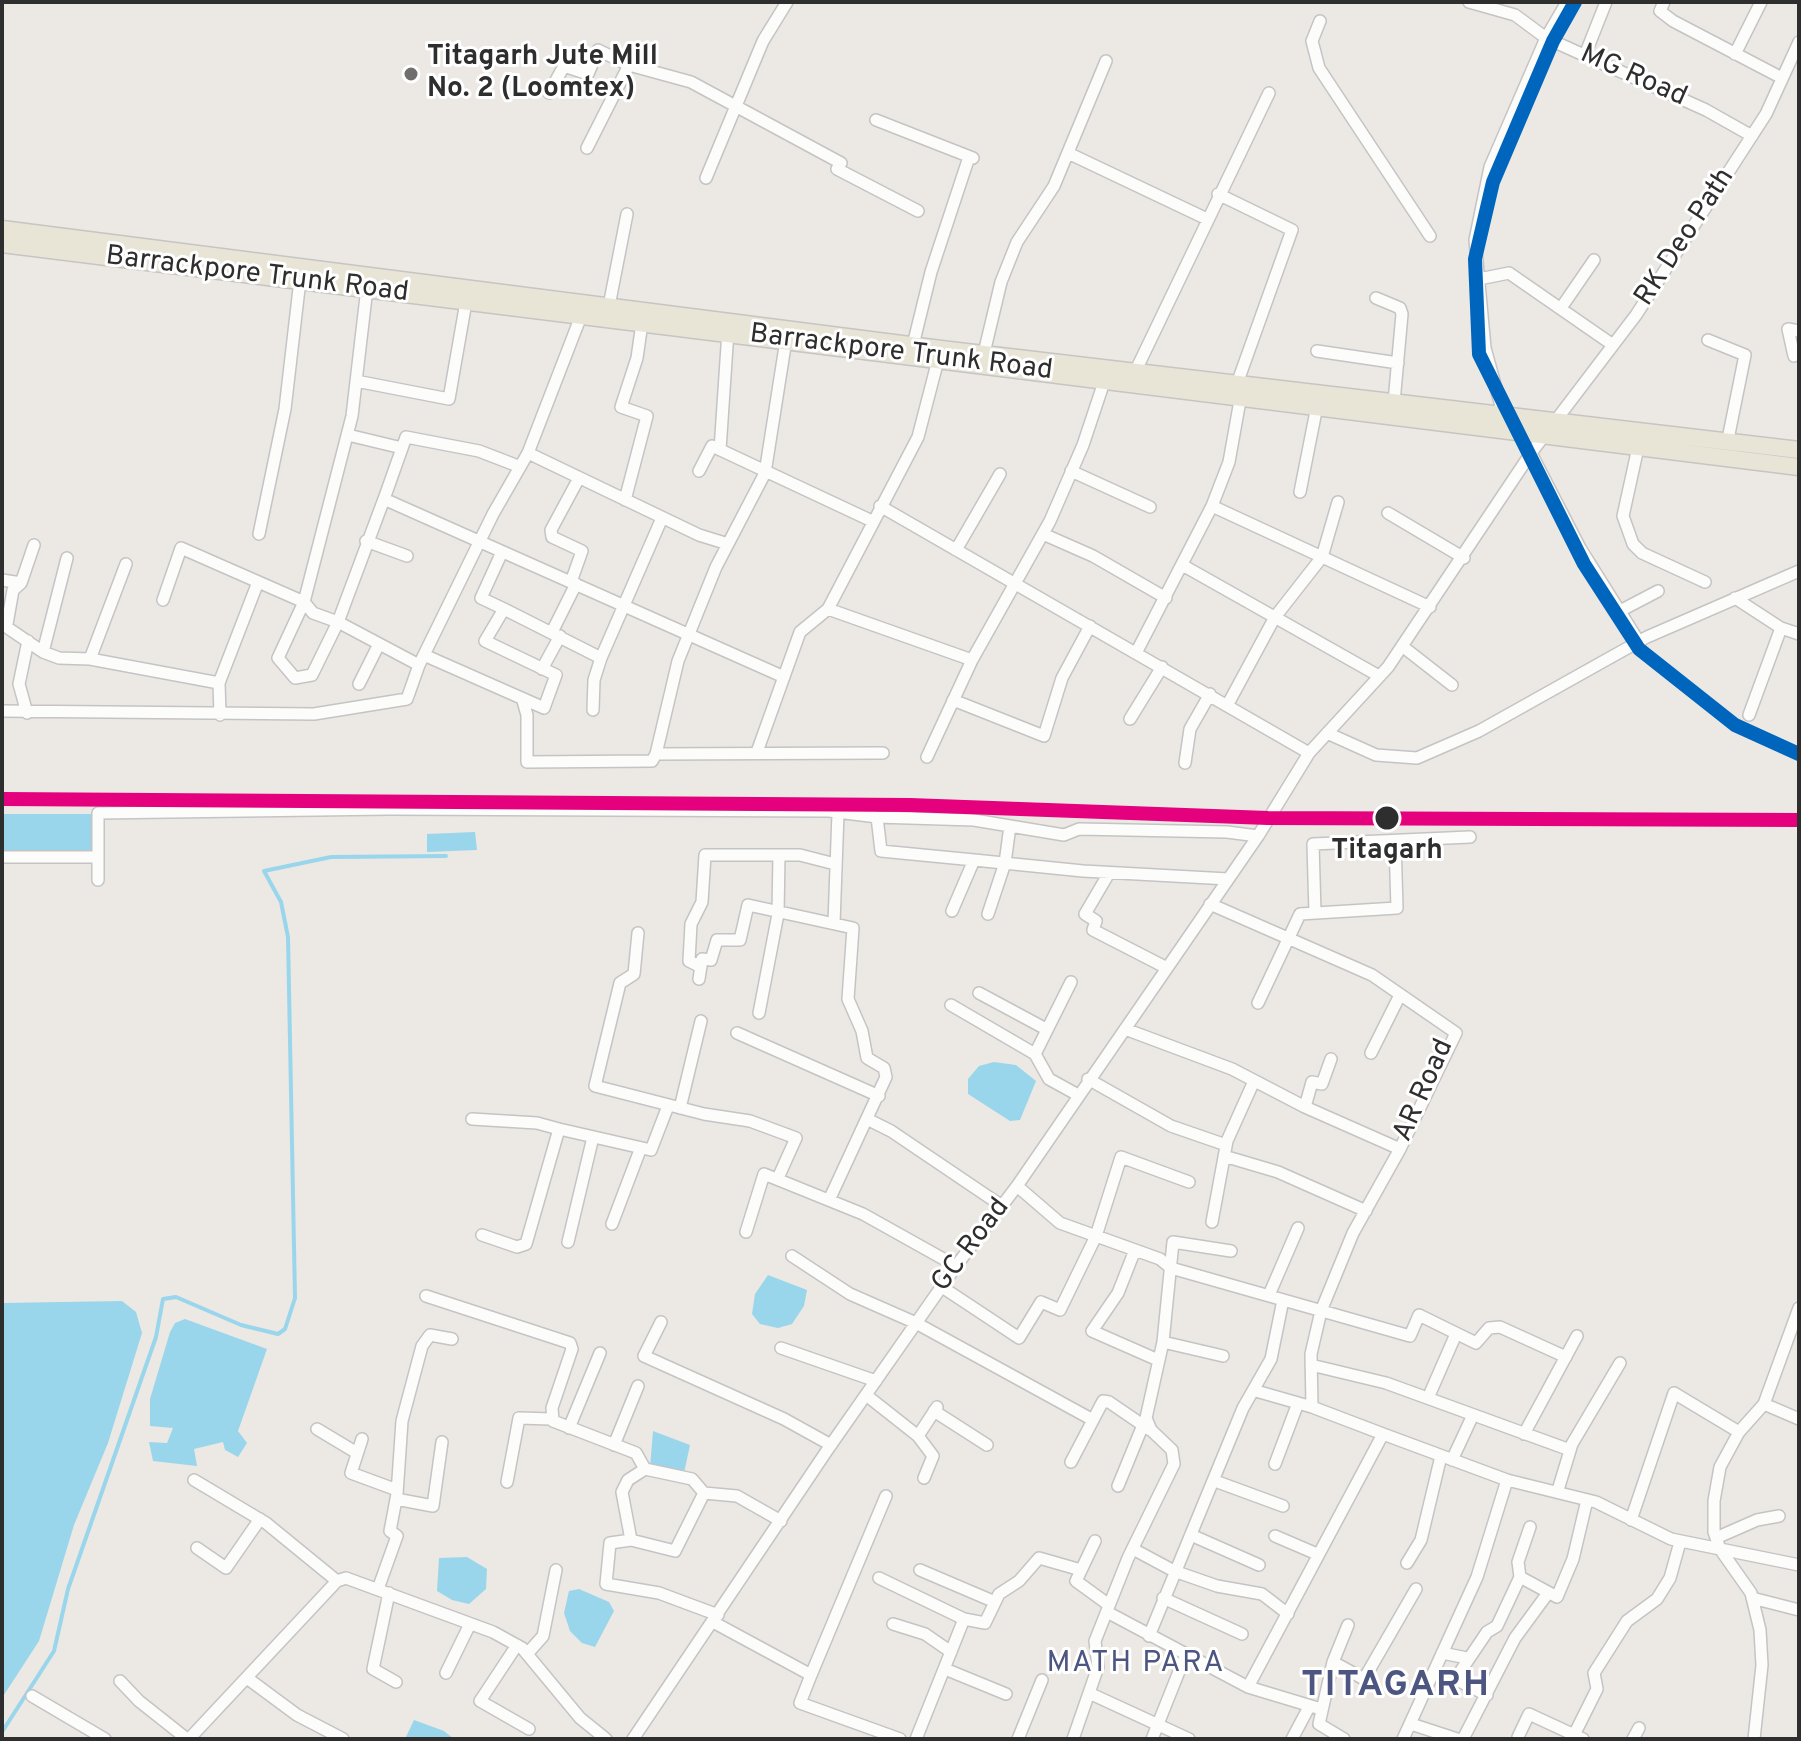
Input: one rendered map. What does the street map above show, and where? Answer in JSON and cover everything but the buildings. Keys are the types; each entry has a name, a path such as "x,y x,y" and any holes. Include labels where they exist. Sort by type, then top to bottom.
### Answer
{"main road":[{"name":"Barrackpore Trunk Road","path":"2,229 608,313 1136,370 1240,388 1317,406 1799,467"},
{"name":"Barrackpore Trunk Road","path":"2,244 581,316 608,313 642,323 728,327 786,340 938,360 1105,379 1394,402 1504,417 1728,439 1799,450"}],"street":[{"path":"706,178 763,41 787,2"},
{"name":"MG Road","path":"1469,2 1515,15 1546,38 1706,110 1752,136"},
{"path":"1504,417 1485,348 1475,240 1490,167 1546,38 1567,2"},
{"path":"1585,55 1606,2"},
{"path":"1664,2 1660,11 1673,21 1782,78"},
{"path":"1735,54 1761,2"},
{"path":"1320,21 1312,41 1319,68 1430,236"},
{"name":"RK Deo Path","path":"1430,607 1531,453 1613,345 1752,136 1799,42"},
{"path":"549,93 564,66 588,74 598,50 629,65 691,82 735,104 918,211"},
{"path":"984,353 1001,282 1017,242 1037,216 1068,153 1106,61"},
{"path":"587,148 629,65"},
{"path":"1136,370 1269,93"},
{"path":"876,120 971,157 931,272 913,345"},
{"path":"1068,153 1207,219"},
{"path":"1136,653 1184,566 1229,462 1240,388 1292,230 1218,194"},
{"path":"608,313 627,214"},
{"path":"1561,308 1594,260"},
{"path":"1479,279 1509,273 1613,345"},
{"path":"259,534 285,409 300,280"},
{"path":"367,288 348,435 304,602 278,658 295,678 312,675 338,622 406,437 479,451 518,466"},
{"path":"1376,298 1400,308 1402,314 1394,402"},
{"path":"356,381 449,399 466,302"},
{"path":"2,711 314,714 407,699 422,660 480,542 518,466 528,453 581,316"},
{"path":"625,500 647,416 621,407 637,358 642,323"},
{"path":"720,450 728,327"},
{"path":"1794,356 1788,329 1799,331"},
{"path":"523,701 527,715 527,762 652,761 678,661 728,544 765,473 786,340"},
{"path":"1708,340 1745,355 1728,439"},
{"path":"1317,351 1398,363"},
{"path":"757,752 800,632 828,609 918,437 938,360"},
{"path":"927,757 972,660 1043,534 1071,471 1105,379"},
{"path":"1300,492 1317,406"},
{"path":"1641,429 1623,516 1633,544 1642,553 1705,582"},
{"path":"348,435 402,448"},
{"path":"699,471 712,446 872,521"},
{"path":"528,453 662,518 728,544"},
{"path":"1531,453 1618,612 1639,642"},
{"path":"1071,471 1150,507"},
{"path":"956,550 1000,474"},
{"path":"542,669 574,583 582,551 552,537 551,530 579,478"},
{"path":"384,499 784,677"},
{"path":"1228,704 1275,617 1322,557 1338,502"},
{"path":"880,506 1309,753"},
{"path":"1212,506 1430,607"},
{"path":"1388,513 1464,558"},
{"path":"593,710 594,680 601,658 662,518"},
{"path":"1043,534 1093,556 1166,598"},
{"path":"366,541 407,556"},
{"path":"34,545 21,583 13,590 4,624 43,652 59,658 90,659 190,674 219,683"},
{"path":"163,600 181,548 304,602 307,610 379,644 544,708 556,675 485,641 504,609"},
{"path":"502,552 481,598 601,658"},
{"path":"43,652 67,558"},
{"path":"90,659 126,564"},
{"path":"1184,566 1379,676"},
{"path":"1327,733 1376,755 1417,758 1479,731 1639,642 1799,571"},
{"path":"2,580 21,583"},
{"path":"220,715 219,683 258,582"},
{"path":"1618,612 1658,591"},
{"path":"1735,598 1781,628 1799,634"},
{"name":"GC Road","path":"633,1739 831,1445 956,1266 1017,1186 1258,836 1309,753 1379,676 1430,607"},
{"path":"828,609 972,660"},
{"path":"953,700 1044,736 1062,678 1090,626"},
{"path":"1749,715 1781,628"},
{"path":"27,713 19,684 28,641"},
{"path":"359,684 379,644"},
{"path":"1402,646 1452,685"},
{"path":"1130,719 1162,667"},
{"path":"1185,763 1190,729 1210,694"},
{"path":"656,754 883,753"},
{"path":"98,880 98,813 389,809 838,813 974,820 1064,835 1079,829 1227,832 1258,836"},
{"path":"834,923 838,813"},
{"path":"877,817 881,851 1109,873 1228,879"},
{"path":"988,914 1005,863 1010,826"},
{"path":"1315,913 1313,844 1470,837"},
{"path":"1258,1003 1300,914 1397,908 1395,842"},
{"path":"830,1198 886,1077 884,1068 867,1058 862,1031 848,999 855,933 848,925 778,914 748,905 740,940 717,940 711,960 702,959 700,973 689,961 691,924 702,902 705,855 800,855 835,864"},
{"path":"759,1013 778,914 779,855"},
{"path":"2,857 98,857"},
{"path":"952,911 974,860"},
{"path":"1109,873 1085,914 1096,921 1093,930 1165,967"},
{"name":"AR Road","path":"1210,904 1372,975 1399,997 1456,1033 1366,1211 1321,1311 1311,1365 1312,1407"},
{"path":"638,933 634,974 620,983 594,1082 599,1089 750,1121 796,1138 778,1178"},
{"path":"1035,1054 1071,982"},
{"path":"979,993 1046,1029"},
{"path":"1371,1053 1399,997"},
{"path":"951,1005 1035,1054 1049,1079 1078,1095"},
{"path":"472,1119 537,1123 640,1150 651,1150 674,1107 701,1021"},
{"path":"1125,1029 1232,1069 1305,1107 1400,1149"},
{"path":"737,1033 879,1096"},
{"path":"1305,1107 1312,1082 1322,1084 1331,1059"},
{"path":"1088,1079 1171,1126 1366,1211"},
{"path":"1212,1222 1225,1150 1254,1081"},
{"path":"867,1119 891,1131 1002,1206"},
{"path":"482,1235 517,1247 526,1244 559,1129"},
{"path":"568,1242 593,1137"},
{"path":"612,1224 640,1150"},
{"path":"942,1287 1019,1338 1041,1302 1060,1310 1096,1236 1121,1157 1189,1182"},
{"path":"746,1232 764,1174 830,1198 956,1266"},
{"path":"1017,1186 1060,1223 1135,1250 1171,1268 1410,1336 1419,1315 1476,1343 1489,1328 1500,1327 1566,1357"},
{"path":"1269,1295 1298,1228"},
{"path":"1118,1486 1147,1428 1146,1412 1163,1342 1173,1242 1231,1251"},
{"path":"1135,1250 1118,1293 1092,1331 1158,1360"},
{"path":"792,1256 850,1294 916,1323 1093,1420"},
{"path":"426,1296 570,1343 572,1349 551,1419"},
{"path":"1149,1636 1243,1408 1256,1391 1271,1359 1283,1300"},
{"path":"1754,1739 1762,1665 1760,1630 1752,1598 1718,1544 1714,1501 1720,1467 1739,1432 1764,1404 1799,1308"},
{"path":"661,1322 644,1356 784,1419 831,1445"},
{"path":"1428,1398 1456,1334"},
{"path":"396,1682 373,1669 384,1591 397,1536 390,1531 397,1494 402,1421 422,1346 430,1335 452,1339"},
{"path":"1524,1434 1577,1336"},
{"path":"1163,1342 1223,1356"},
{"path":"781,1348 876,1381"},
{"path":"569,1428 600,1353"},
{"path":"1558,1490 1570,1450 1620,1363"},
{"path":"1311,1365 1386,1383 1570,1450"},
{"path":"614,1445 638,1386"},
{"path":"1256,1391 1312,1407 1507,1480 1558,1490 1587,1500 1680,1542 1718,1544 1799,1565"},
{"path":"1631,1520 1674,1393 1739,1432"},
{"path":"866,1395 918,1436 933,1456 924,1478"},
{"path":"1071,1462 1106,1401 1147,1428 1172,1450 1174,1464 1133,1549 1095,1641 1098,1667 1073,1739"},
{"path":"1275,1464 1298,1403"},
{"path":"1764,1404 1799,1419"},
{"path":"918,1436 936,1408 987,1445"},
{"path":"1407,1563 1421,1540 1447,1458 1473,1415"},
{"path":"507,1482 519,1418 551,1419 636,1453 645,1469"},
{"path":"317,1429 357,1453"},
{"path":"1248,1687 1383,1434"},
{"path":"362,1439 351,1473 433,1506 442,1442"},
{"path":"631,1540 623,1485 645,1469 692,1479 704,1493 737,1496 781,1521"},
{"path":"194,1480 260,1519 312,1557 337,1581"},
{"path":"1403,1739 1477,1577 1501,1510 1507,1480"},
{"path":"1215,1481 1283,1506"},
{"path":"704,1493 675,1551 631,1540 610,1543 606,1584 659,1593 716,1619 811,1675"},
{"path":"886,1496 800,1703 900,1739"},
{"path":"1520,1577 1557,1597 1573,1559 1587,1500"},
{"path":"1718,1544 1757,1520 1779,1516"},
{"path":"197,1548 226,1568 260,1519"},
{"path":"1487,1695 1459,1679 1467,1658 1497,1626 1520,1577 1518,1562 1530,1527"},
{"path":"1191,1535 1259,1565"},
{"path":"1275,1536 1317,1554"},
{"path":"1095,1541 1076,1581 1108,1608 1149,1636 1248,1687 1315,1708"},
{"path":"1519,1738 1529,1714 1579,1737 1597,1689 1594,1673 1627,1621 1657,1599 1670,1578 1680,1542"},
{"path":"1133,1549 1174,1571 1217,1586 1262,1594 1288,1614"},
{"path":"879,1578 964,1619 985,1623 1006,1586 1019,1581 1039,1558 1081,1570"},
{"path":"527,1654 543,1636 556,1570"},
{"path":"920,1570 995,1602"},
{"path":"120,1681 139,1701 188,1739 337,1581 346,1578 470,1624 517,1645 580,1718 606,1739"},
{"path":"1333,1662 1364,1679 1416,1589"},
{"path":"1463,1739 1515,1638 1548,1593"},
{"path":"1163,1598 1242,1634"},
{"path":"1752,1598 1799,1610"},
{"path":"916,1739 964,1619"},
{"path":"446,1673 470,1624"},
{"path":"893,1624 925,1634 951,1652"},
{"path":"1292,1739 1315,1708 1348,1625"},
{"path":"517,1645 480,1701 529,1729"},
{"path":"1442,1653 1467,1658"},
{"path":"1152,1739 1186,1654"},
{"path":"945,1669 1006,1694"},
{"path":"247,1678 297,1715 343,1739"},
{"path":"1018,1739 1042,1680"},
{"path":"1089,1693 1189,1739"},
{"path":"32,1696 105,1739"},
{"path":"1315,1708 1319,1724 1343,1739"},
{"path":"1411,1724 1457,1739"}],"water":[{"path":"2,814 93,814 92,851 2,850"},
{"path":"475,832 477,850 427,852 427,834"},
{"path":"994,1062 1016,1065 1036,1081 1020,1120 1010,1121 968,1094 968,1079 979,1066"},
{"path":"768,1275 807,1290 804,1306 792,1324 778,1328 760,1324 752,1314 755,1294"},
{"path":"122,1301 136,1312 142,1333 108,1443 74,1525 39,1641 2,1698 2,1303"},
{"path":"185,1319 267,1349 238,1431 247,1443 238,1457 225,1450 223,1442 194,1449 197,1466 153,1461 149,1442 167,1443 173,1428 150,1426 150,1399 170,1332 175,1323"},
{"path":"653,1431 690,1445 684,1473 650,1468"},
{"path":"467,1557 487,1569 486,1589 469,1604 452,1600 437,1591 439,1558"},
{"path":"579,1589 609,1602 614,1611 595,1647 582,1643 570,1631 564,1613 569,1591"},
{"path":"414,1720 444,1731 454,1739 405,1739"}],"waterway":[{"path":"2,1732 54,1651 68,1589 156,1337 163,1299 176,1297 241,1325 278,1334 285,1329 295,1298 288,937 281,902 264,871 331,857 446,856"}],"railway":[{"path":"1575,2 1553,41 1493,182 1475,259 1479,354 1584,564 1639,649 1735,725 1799,754"},
{"path":"2,799 910,805 1268,818 1799,820"}],"transit line":[{"path":"1575,2 1553,41 1493,182 1475,259 1479,354 1584,564 1639,649 1735,725 1799,754"},
{"path":"2,799 910,805 1268,818 1799,820"}],"place":[{"name":"Titagarh Jute Mill No. 2 (Loomtex)","path":"411,74"},
{"name":"Titagarh","path":"1387,818"}],"district":[{"name":"MATH PARA","path":"1136,1665"},
{"name":"TITAGARH","path":"1396,1688"}]}
